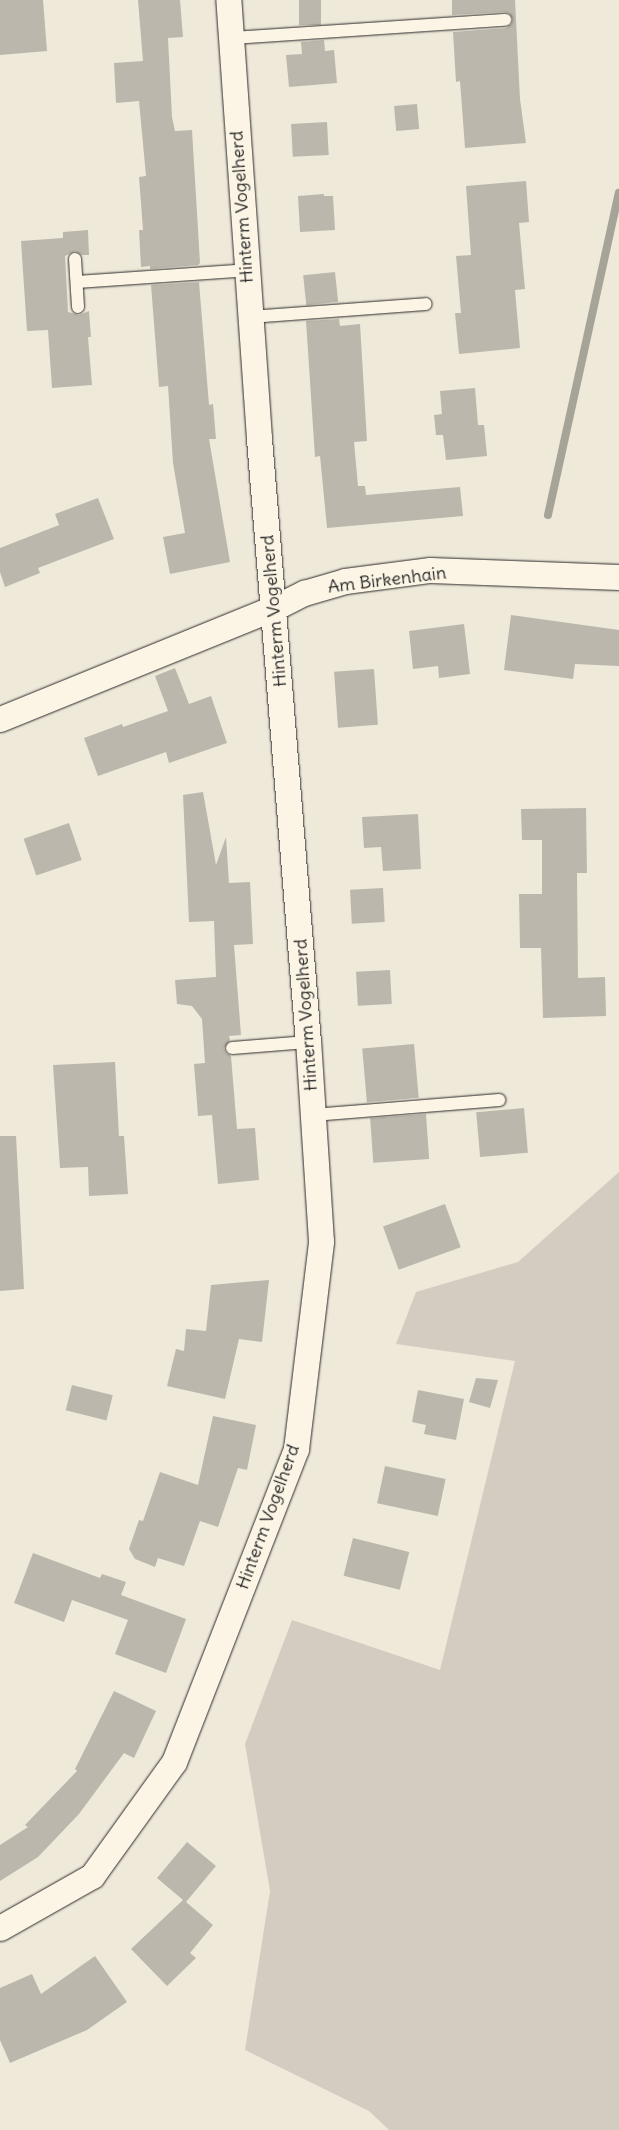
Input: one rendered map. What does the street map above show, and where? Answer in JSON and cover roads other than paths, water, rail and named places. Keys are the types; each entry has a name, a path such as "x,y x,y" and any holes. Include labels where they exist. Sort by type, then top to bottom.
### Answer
{"street":[{"name":"Hinterm Vogelherd","path":"0,1928 92,1876 174,1762 296,1448 321,1241 308,1042 250,317 228,0"},
{"name":"Am Birkenhain","path":"0,719 274,608 304,593 345,581 430,570 619,577"}],"lane":[{"path":"231,38 504,20"},
{"path":"75,259 78,307"},
{"path":"77,282 247,270"},
{"path":"250,317 426,304"},
{"path":"232,1048 308,1042"},
{"path":"313,1115 499,1100"}],"waterway":[{"path":"548,515 619,193"}]}
